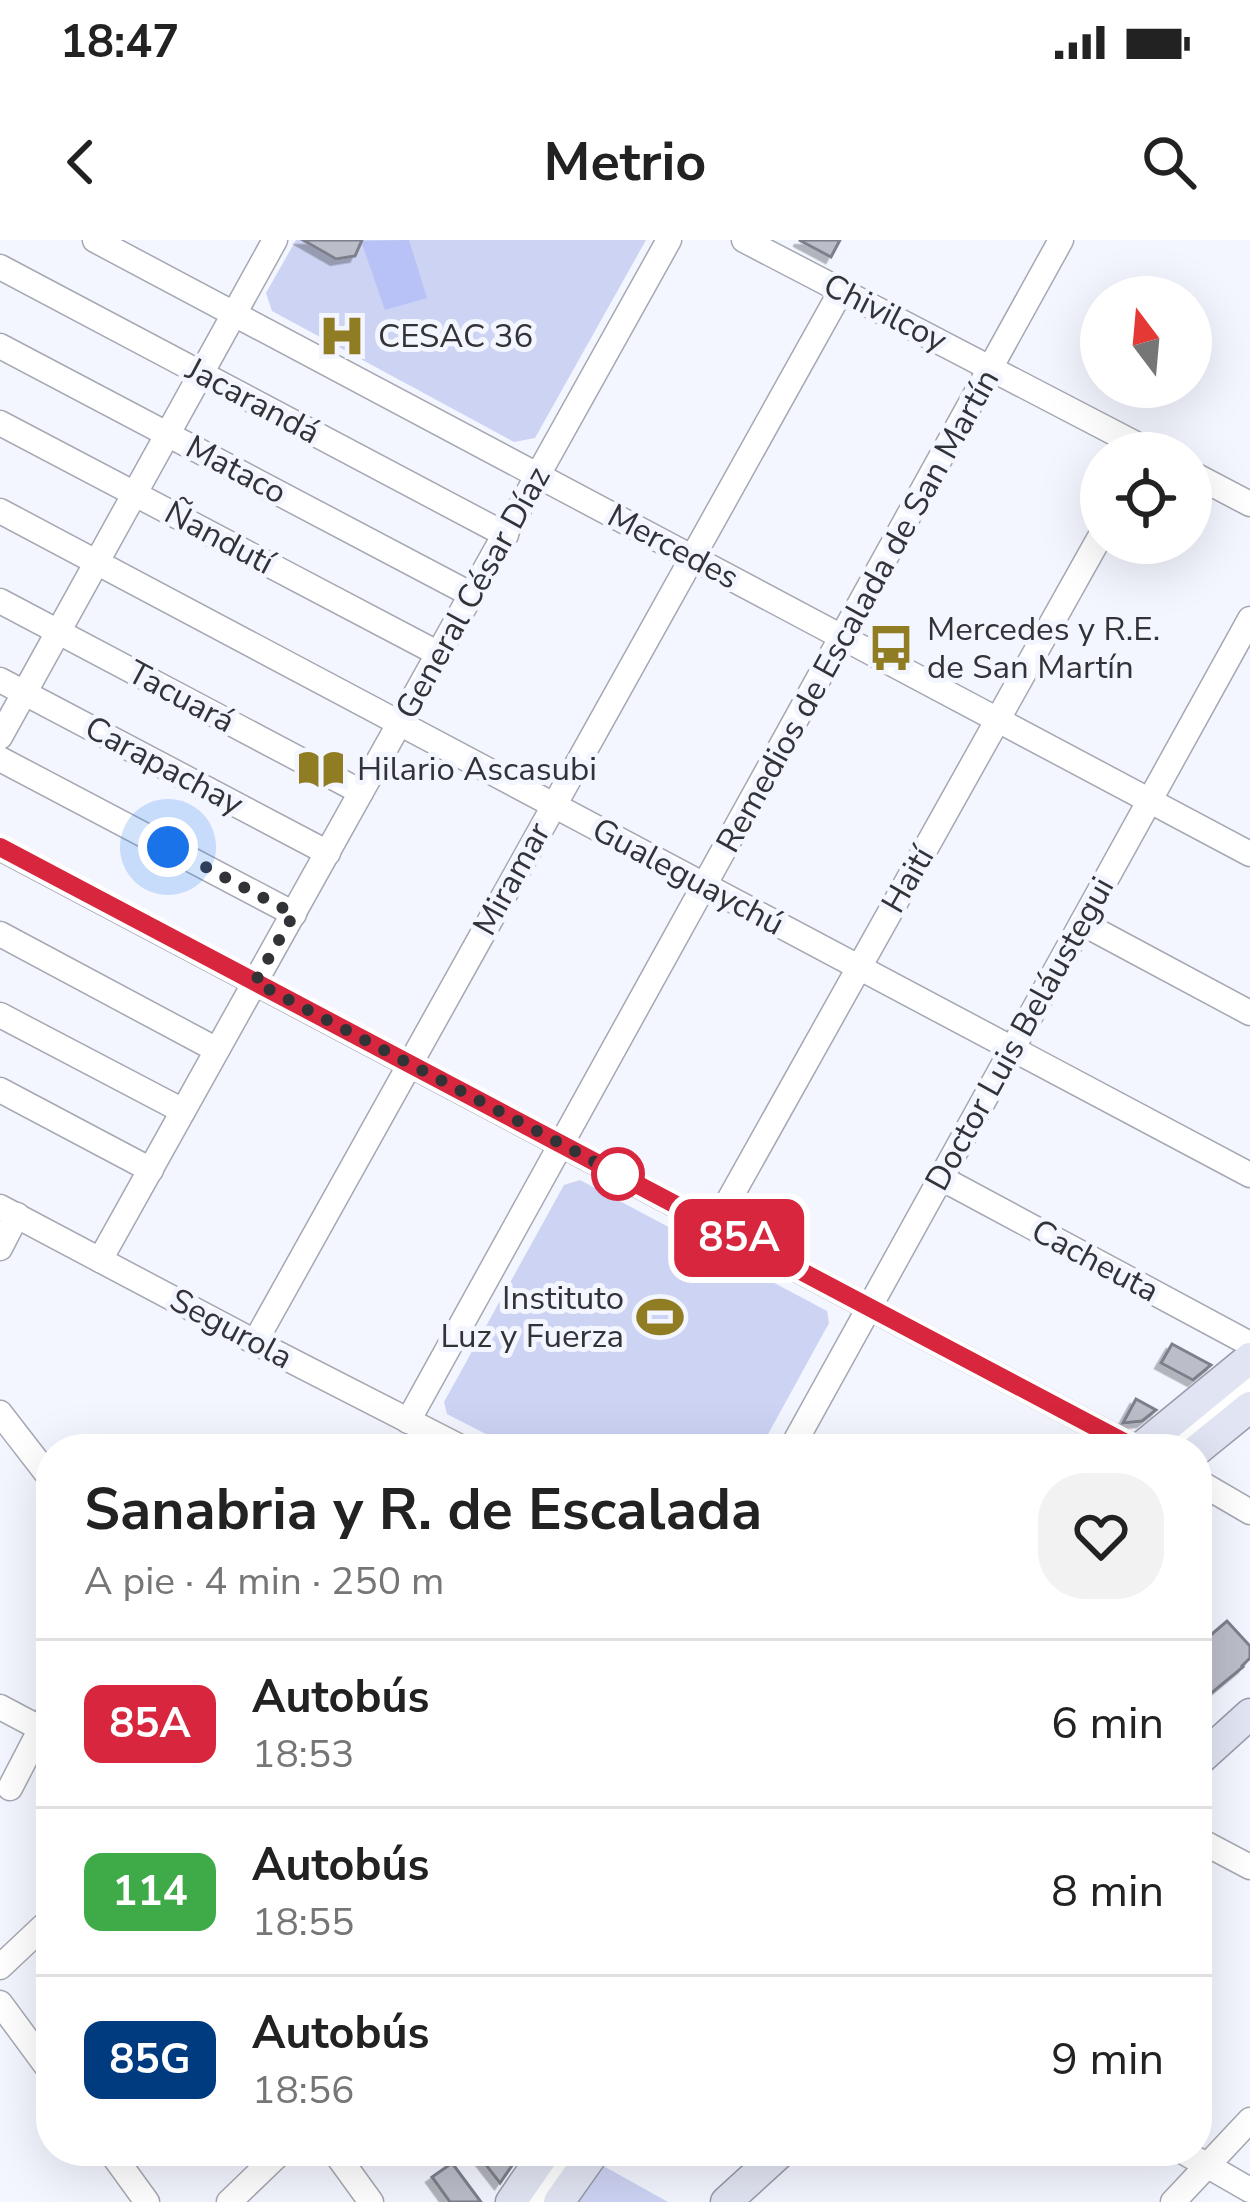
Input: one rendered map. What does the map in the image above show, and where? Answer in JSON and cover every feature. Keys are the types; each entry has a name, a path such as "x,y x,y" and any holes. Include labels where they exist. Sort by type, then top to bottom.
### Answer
{"main road":[{"path":"1156,1434 1250,1358"},
{"path":"1212,1438 1250,1407"},
{"path":"1212,1748 1250,1714"},
{"path":"511,2202 536,2166"},
{"path":"559,2202 584,2166"},
{"path":"726,2202 766,2166"}],"street":[{"name":"Mercedes","path":"95,240 1250,854"},
{"path":"0,737 275,240"},
{"name":"General César Díaz","path":"100,1259 669,240"},
{"name":"Chivilcoy","path":"744,240 1111,432"},
{"name":"Remedios de Escalada de San Martín","path":"408,1421 1061,240"},
{"name":"Jacarandá","path":"0,267 506,535"},
{"name":"Miramar","path":"255,1342 841,291"},
{"name":"Mataco","path":"0,346 472,595"},
{"name":"Ñandutí","path":"0,423 439,654"},
{"path":"1212,484 1250,504"},
{"name":"Gualeguaychú","path":"0,511 1250,1174"},
{"name":"Haití","path":"715,1225 1085,564"},
{"name":"Tacuará","path":"0,601 362,793"},
{"name":"Doctor Luis Beláustegui","path":"799,1434 1250,619"},
{"path":"1225,664 1250,678"},
{"name":"Carapachay","path":"0,680 328,853"},
{"path":"0,759 294,914"},
{"path":"0,848 1110,1434"},
{"path":"1082,923 1250,1013"},
{"path":"0,934 217,1050"},
{"path":"0,1015 183,1112"},
{"path":"0,1090 151,1170"},
{"name":"Cacheuta","path":"941,1178 1250,1344"},
{"path":"0,1248 8,1211"},
{"name":"Segurola","path":"8,1211 434,1434"},
{"path":"1186,1434 1250,1382"},
{"path":"0,1413 36,1460"},
{"path":"1212,1490 1250,1512"},
{"path":"0,1707 36,1720"},
{"path":"10,1788 36,1744"},
{"path":"1212,1847 1250,1867"},
{"path":"0,1967 36,1933"},
{"path":"0,2003 36,2052"},
{"path":"1212,2160 1250,2120"},
{"path":"121,2166 148,2202"},
{"path":"229,2202 266,2166"},
{"path":"345,2166 371,2202"},
{"path":"535,2202 560,2166"},
{"path":"1173,2202 1206,2166"},
{"path":"1209,2166 1250,2189"}],"shaded area":[{"path":"296,240 646,240 535,438 514,442 272,311 266,293"},
{"name":"Instituto Luz y Fuerza","path":"580,1180 827,1311 829,1323 768,1434 486,1434 447,1414 444,1402 564,1185"},
{"path":"596,2166 603,2166 668,2202 571,2202"}],"water":[{"path":"409,240 427,298 385,310 361,241"}],"building":[{"path":"303,240 362,240 355,256 336,259"},
{"path":"799,240 840,240 831,257"},
{"path":"1172,1344 1211,1365 1193,1380 1161,1363"},
{"path":"1136,1399 1156,1410 1142,1421 1123,1423"},
{"path":"1227,1621 1250,1646 1250,1658 1212,1693 1212,1634"},
{"path":"454,2166 481,2202 450,2202 432,2177"},
{"path":"487,2166 512,2166 500,2183"}],"bus line":[{"name":"85A","path":"0,847 1109,1434"}],"place":[{"name":"CESAC 36","path":"342,336"},
{"name":"Mercedes y R.E. de San Martín","path":"891,648"},
{"name":"Hilario Ascasubi","path":"321,769"},
{"name":"Instituto Luz y Fuerza","path":"660,1317"}],"route":[{"path":"168,847 294,914 255,982 618,1174"}]}
